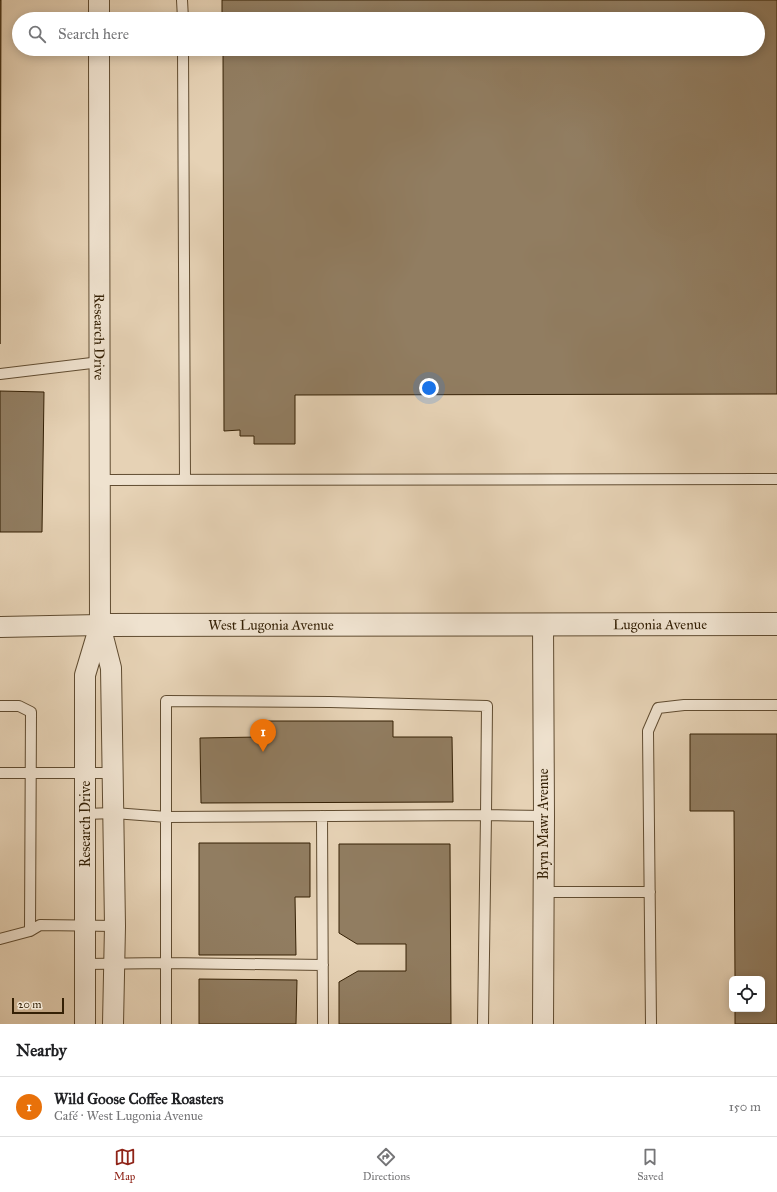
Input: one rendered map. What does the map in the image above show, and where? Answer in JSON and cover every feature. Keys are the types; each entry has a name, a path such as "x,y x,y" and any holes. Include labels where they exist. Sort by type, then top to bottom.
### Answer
{"street":[{"path":"99,0 99,12"},
{"name":"Research Drive","path":"99,56 100,625 111,668 115,926 113,1024"},
{"name":"West Lugonia Avenue","path":"0,627 100,625 543,624"},
{"name":"Lugonia Avenue","path":"543,624 777,624"},
{"name":"Bryn Mawr Avenue","path":"543,624 543,1024"},
{"name":"Research Drive","path":"86,1024 86,675 100,625"}],"lane":[{"path":"182,0 183,12"},
{"path":"183,56 185,480"},
{"path":"0,374 100,362"},
{"path":"100,480 777,479"},
{"path":"166,1024 166,701 330,702 487,706 483,1024"},
{"path":"650,1024 648,731 658,708 684,705 777,705"},
{"path":"0,706 19,706 30,712 30,931"},
{"path":"0,773 112,773"},
{"path":"86,814 167,817 544,816"},
{"path":"322,816 324,1024"},
{"path":"543,892 650,892"},
{"path":"0,939 30,931 40,925 115,926"},
{"path":"86,964 166,963 323,965"}],"building":[{"path":"0,0 1,0 0,344"},
{"path":"222,0 777,0 777,394 295,395 295,444 254,444 254,436 240,436 240,430 224,431 223,56 765,56 765,12 222,12"},
{"path":"0,391 44,392 42,532 0,532"},
{"path":"259,721 393,721 393,737 452,737 453,802 201,803 200,738 259,737"},
{"path":"690,734 777,734 777,1024 735,1024 735,1012 765,1012 765,976 735,976 734,811 690,811"},
{"path":"199,843 310,843 310,897 295,897 296,955 199,955"},
{"path":"339,844 450,844 451,1024 339,1024 339,982 358,971 406,971 406,944 357,944 339,933"},
{"path":"199,979 297,980 296,1024 199,1024"}],"place":[{"name":"Wild Goose Coffee Roasters","path":"263,752"}]}
